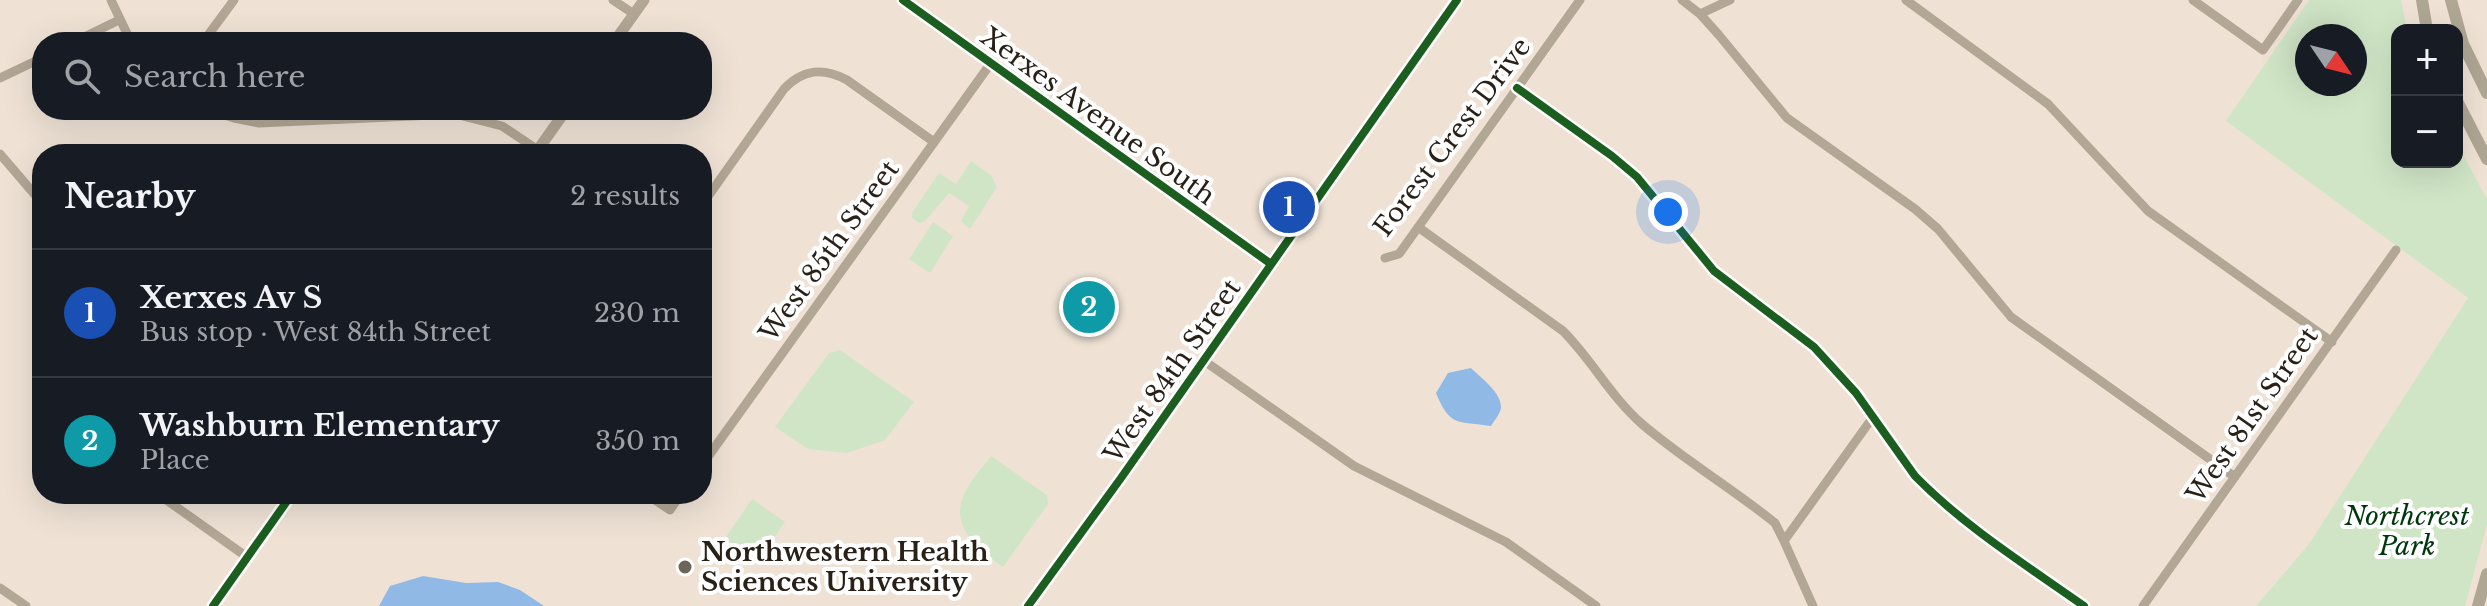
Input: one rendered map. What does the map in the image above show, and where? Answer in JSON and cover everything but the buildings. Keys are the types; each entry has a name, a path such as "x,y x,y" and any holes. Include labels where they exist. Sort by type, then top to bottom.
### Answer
{"main road":[{"path":"2422,0 2426,24"},
{"path":"2451,0 2463,44 2487,93"},
{"path":"2463,113 2487,159"},
{"path":"2478,606 2487,574"}],"street":[{"path":"111,0 126,32"},
{"path":"210,32 234,0"},
{"path":"613,0 634,14"},
{"path":"621,32 644,0"},
{"name":"Xerxes Avenue South","path":"903,0 1271,264"},
{"name":"West 84th Street","path":"1028,606 1457,0"},
{"name":"Forest Crest Drive","path":"1385,258 1399,254 1580,0"},
{"path":"1682,0 1700,14 1787,118 1915,209 1938,229 2011,317 2235,477"},
{"path":"1700,14 1730,0"},
{"path":"1906,0 2048,104 2148,211 2332,342"},
{"path":"2193,0 2263,50 2298,0"},
{"path":"94,32 119,20"},
{"path":"0,78 32,63"},
{"name":"West 85th Street","path":"712,451 991,63"},
{"path":"712,191 794,79 821,71 835,73 847,80 934,142"},
{"path":"1517,88 1637,177 1714,271 1814,347 1856,393 1915,476 1950,509 2084,606"},
{"path":"247,120 259,123 324,120"},
{"path":"478,120 502,126 526,144"},
{"path":"542,144 559,120"},
{"path":"0,154 32,191"},
{"path":"1418,227 1563,331 1641,423 1775,523 1813,606"},
{"name":"West 81st Street","path":"2143,606 2396,250"},
{"path":"1203,360 1354,466 1506,542 1596,606"},
{"path":"1784,541 1873,417"},
{"path":"172,504 247,557"},
{"path":"213,606 285,504"},
{"path":"0,588 26,606"}],"green space":[{"name":"Northcrest Park","path":"2309,0 2401,0 2406,24 2391,24 2391,168 2463,168 2463,155 2487,199 2487,524 2465,606 2256,606 2309,544 2468,298 2226,121"},
{"path":"971,161 991,175 997,187 970,229 961,221 969,206 949,193 925,221 919,223 912,218 912,213 939,173 956,184"},
{"path":"933,222 953,236 930,273 909,259"},
{"path":"840,350 914,402 885,440 847,453 808,449 775,427 829,353"},
{"path":"991,456 1047,495 1048,504 1003,567 972,541 960,513 966,490"},
{"path":"752,499 785,522 756,563 724,540"}],"water":[{"path":"1471,368 1500,401 1500,412 1491,426 1462,422 1451,417 1436,393 1448,373"},
{"path":"423,576 466,583 498,582 520,590 544,606 379,606 390,586"}],"cycle path":[{"path":"903,0 1271,264"},
{"path":"1028,606 1457,0"},
{"path":"1517,88 1637,177 1714,271 1814,347 1856,393 1915,476 1934,495 1996,545 2084,606"},
{"path":"213,606 285,504"}],"place":[{"name":"Xerxes Av S","path":"1289,207"},
{"name":"Washburn Elementary","path":"1089,307"},
{"name":"Northwestern Health Sciences University","path":"685,567"}]}
